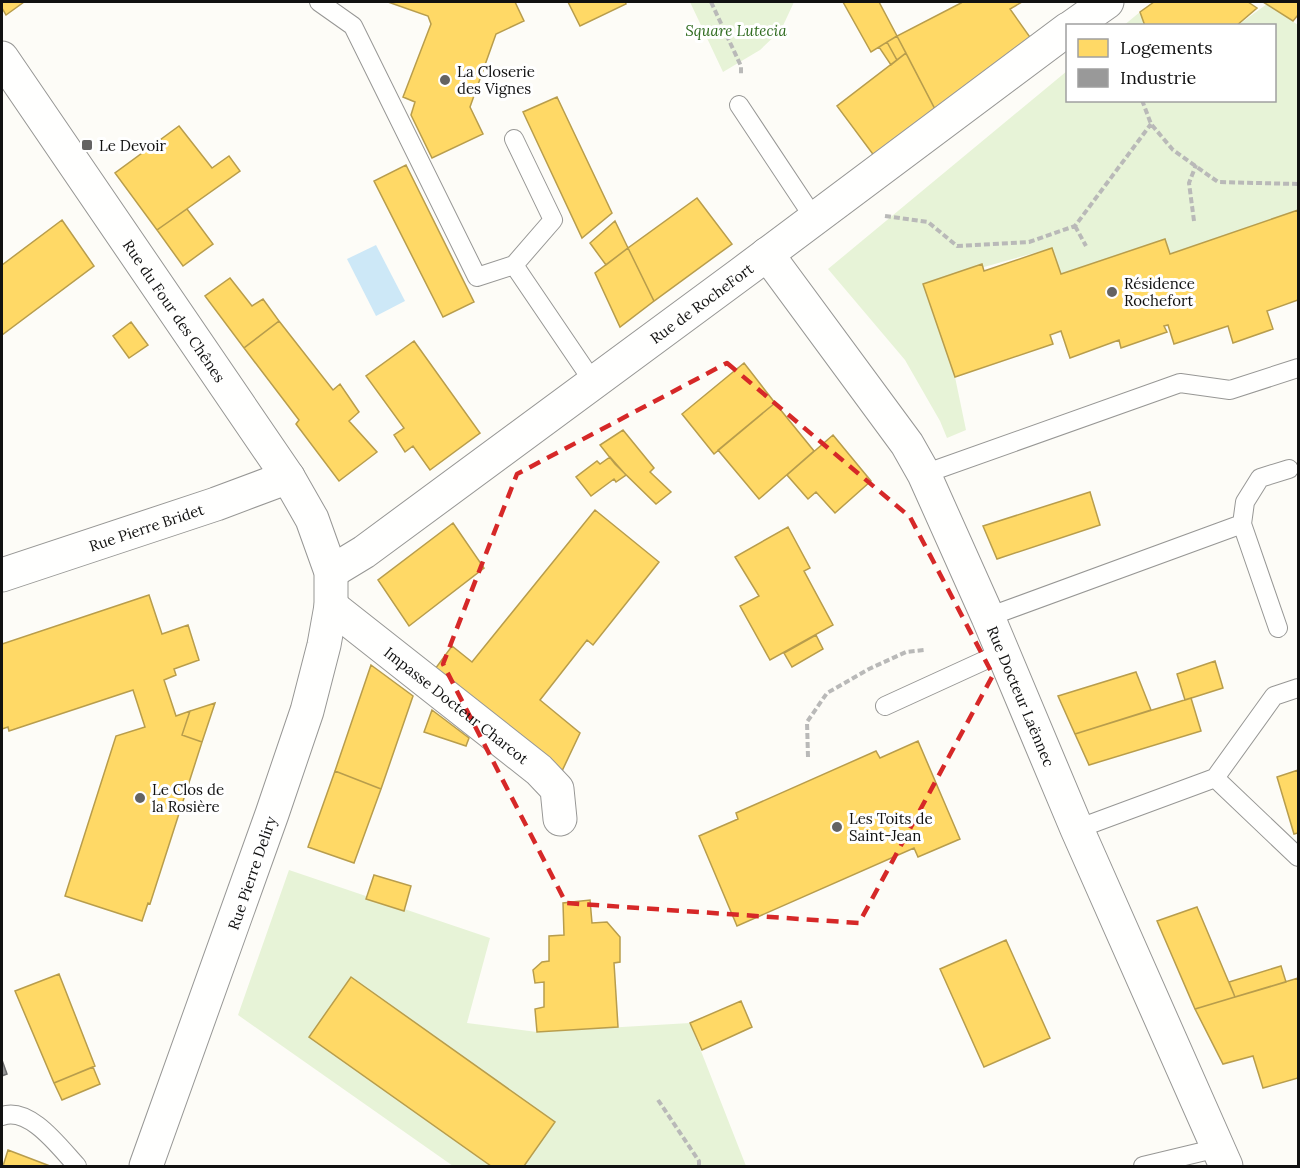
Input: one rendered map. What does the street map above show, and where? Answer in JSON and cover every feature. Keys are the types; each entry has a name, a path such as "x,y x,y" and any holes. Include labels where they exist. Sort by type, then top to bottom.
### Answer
{"street":[{"name":"Rue de RocheFort","path":"1075,24 1107,2"},
{"name":"Rue de RocheFort","path":"331,572 364,552 1066,30"},
{"name":"Rue du Four des Chênes","path":"2,58 288,477 312,519 331,572"},
{"name":"Rue Docteur Laënnec","path":"767,254 907,444 924,474 1003,652 1077,830 1222,1157"},
{"name":"Rue Pierre Bridet","path":"2,575 216,504 288,477"},
{"name":"Rue Pierre Deliry","path":"146,1167 241,905 307,711 324,645 331,606 331,572"},
{"name":"Impasse Docteur Charcot","path":"331,606 540,770 557,789 560,819"}],"lane":[{"path":"319,2 353,26 477,277 514,265 553,220 514,139"},
{"path":"739,105 820,214"},
{"path":"514,265 594,382"},
{"path":"924,474 1180,383 1230,390 1299,368"},
{"path":"1278,628 1242,524 1245,502 1260,478 1289,469"},
{"path":"988,618 1242,524"},
{"path":"885,706 1003,652"},
{"path":"1077,830 1215,778 1274,696 1299,688"},
{"path":"1215,778 1299,857"},
{"path":"2,1116 8,1113 33,1121 76,1167"},
{"path":"1143,1167 1222,1157"}],"path":[{"path":"711,2 741,66 739,105"},
{"path":"1143,102 1151,124 1173,150 1218,182 1299,184"},
{"path":"820,214 928,222 957,246 1029,242 1075,226 1151,124"},
{"path":"1194,221 1189,183 1196,165"},
{"path":"1075,226 1086,246"},
{"path":"658,1100 699,1161 699,1167"}],"highlighted area":[{"path":"727,363 910,517 993,675 859,923 566,903 443,664 517,474"}],"green space":[{"name":"Square Lutecia","path":"690,2 794,2 781,30 760,50 723,72"},
{"path":"1267,4 1298,25 1298,210 1170,254 1165,239 1061,274 1052,248 923,284 955,377 966,430 947,438 940,421 905,360 828,269 1066,72 1066,102 1276,102 1276,24 1239,24"},
{"path":"1140,12 1145,24 1125,24"},
{"path":"289,870 490,938 467,1023 537,1032 690,1023 746,1166 453,1166 238,1015"}],"water":[{"path":"376,245 405,301 376,316 347,259"}],"building: Logements":[{"path":"2,2 24,2 6,15"},
{"name":"La Closerie des Vignes","path":"388,2 515,2 524,21 496,34 470,107 483,134 432,158 411,115 415,102 403,97 431,24 428,16"},
{"path":"568,2 625,2 626,4 580,26"},
{"path":"843,2 879,2 897,36 871,52"},
{"path":"960,2 1022,2 1010,9 1032,40 936,111 897,36"},
{"path":"1154,2 1248,2 1257,8 1238,24 1144,24 1140,12"},
{"path":"1263,2 1298,2 1298,15 1293,21"},
{"path":"897,36 906,53 897,60 887,42"},
{"path":"887,42 897,60 891,65 879,47"},
{"path":"906,53 936,111 875,157 837,106"},
{"path":"557,97 612,213 582,238 523,112"},
{"path":"179,126 212,168 229,156 240,171 157,230 115,173"},
{"path":"406,165 474,302 443,317 374,181"},
{"path":"697,198 732,244 654,301 628,248"},
{"path":"187,209 213,244 183,266 157,230"},
{"name":"Résidence Rochefort","path":"1298,210 1298,300 1267,311 1273,329 1233,343 1228,326 1174,344 1168,325 1164,326 1167,332 1121,348 1119,340 1070,358 1061,331 1050,335 1053,344 955,377 923,284 982,264 984,271 1052,248 1061,274 1165,239 1170,254"},
{"path":"62,220 94,266 2,335 2,265"},
{"path":"615,221 628,248 606,265 590,243"},
{"path":"628,248 654,301 620,327 595,273"},
{"path":"230,278 252,306 263,299 279,321 244,348 205,296"},
{"path":"279,321 333,390 340,384 359,412 349,421 377,452 339,481 296,424 299,420 244,348"},
{"path":"131,322 148,345 129,358 113,336"},
{"path":"414,341 480,433 430,470 413,446 405,452 394,435 404,428 366,376"},
{"path":"744,363 775,403 714,454 682,414"},
{"path":"775,403 814,451 759,499 718,450"},
{"path":"623,430 654,468 650,472 671,492 656,504 615,464 600,445"},
{"path":"833,435 871,481 835,513 816,492 808,499 787,475"},
{"path":"610,457 626,475 616,482 614,479 591,496 576,477 597,461 600,464"},
{"path":"1090,492 1100,525 997,559 983,526"},
{"path":"595,510 659,562 593,645 587,640 540,700 580,733 562,771 435,669 452,646 472,662"},
{"path":"453,523 484,568 409,626 378,580"},
{"path":"788,527 810,568 804,571 833,625 770,660 740,606 759,596 735,557"},
{"name":"Le Clos de la Rosière","path":"149,595 162,634 188,625 199,660 174,669 176,675 164,680 176,716 190,711 182,735 202,742 150,904 148,903 142,921 65,896 116,736 145,727 133,690 9,731 8,727 2,729 2,644"},
{"path":"816,635 823,649 792,667 784,653"},
{"path":"1215,661 1223,688 1185,700 1177,674"},
{"path":"371,665 413,696 381,789 335,771"},
{"path":"1136,672 1151,710 1075,734 1058,696"},
{"path":"1191,698 1201,731 1089,765 1075,734"},
{"path":"215,703 202,742 182,735 190,711"},
{"path":"432,710 469,738 466,746 424,732"},
{"name":"Les Toits de Saint-Jean","path":"918,741 960,839 918,857 914,848 737,926 699,836 738,819 736,813 876,751 880,758"},
{"path":"1298,770 1298,833 1294,834 1277,777"},
{"path":"335,771 381,789 354,863 308,847"},
{"path":"374,875 411,886 404,911 366,899"},
{"path":"590,900 592,923 607,922 620,937 620,962 614,963 618,1027 537,1032 535,1009 544,1007 544,982 535,983 533,970 542,962 549,961 549,936 564,935 563,903"},
{"path":"1197,907 1235,997 1195,1009 1157,921"},
{"path":"1006,940 1050,1038 984,1067 940,969"},
{"path":"1281,966 1286,982 1235,997 1229,982"},
{"path":"59,974 95,1066 54,1083 15,991"},
{"path":"351,977 555,1122 524,1166 491,1166 309,1037"},
{"path":"1298,978 1298,1078 1263,1088 1253,1056 1223,1064 1195,1009"},
{"path":"741,1001 752,1027 702,1050 690,1023"},
{"path":"93,1067 100,1084 62,1100 54,1083"},
{"path":"8,1150 50,1166 3,1166"}],"building: Industrie":[{"path":"2,1060 7,1074 2,1076"}],"place":[{"name":"La Closerie des Vignes","path":"445,80"},
{"name":"Le Devoir","path":"87,145"},
{"name":"Résidence Rochefort","path":"1112,292"},
{"name":"Le Clos de la Rosière","path":"140,798"},
{"name":"Les Toits de Saint-Jean","path":"837,827"}]}
